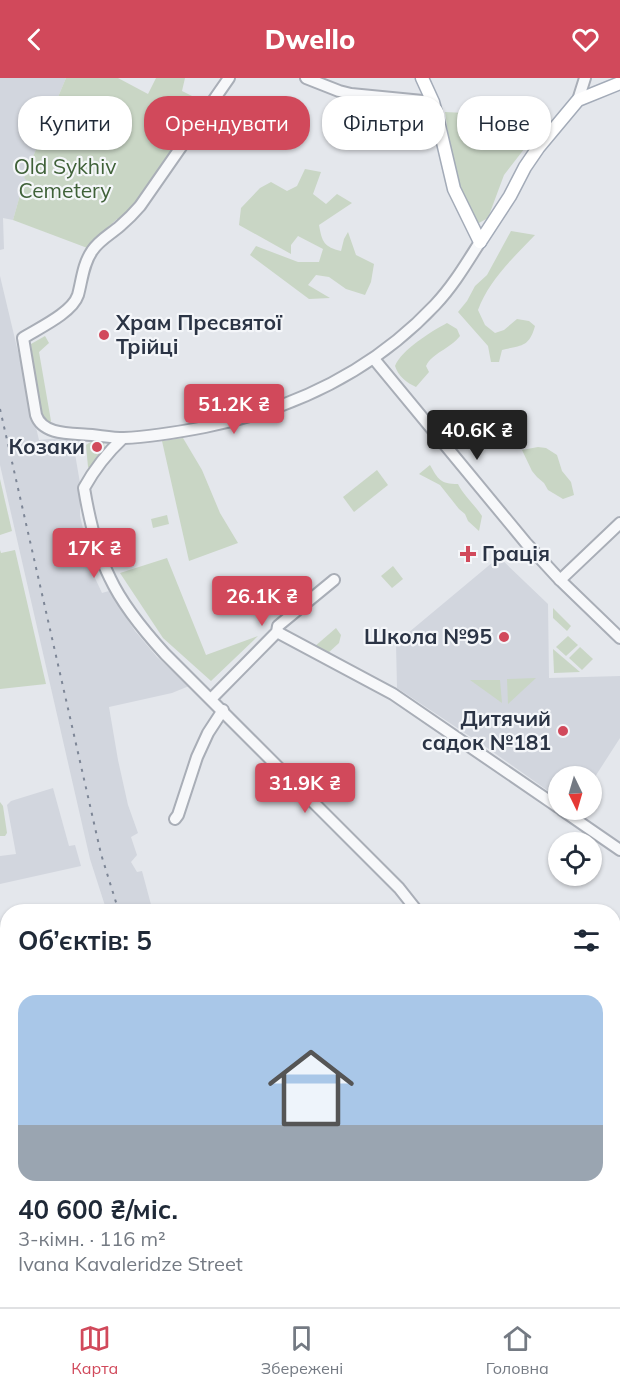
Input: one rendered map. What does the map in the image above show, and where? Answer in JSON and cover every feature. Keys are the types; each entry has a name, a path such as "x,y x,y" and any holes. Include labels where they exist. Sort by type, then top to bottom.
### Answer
{"main road":[{"path":"422,78 430,96"},
{"path":"480,242 532,157 578,100 620,82"},
{"path":"445,150 454,189 480,242"}],"street":[{"path":"230,78 140,206 91,252 83,269 78,295 72,305 23,338 34,407 38,422 42,425 49,429 123,438 198,428 266,412 328,386 374,359 409,330 436,303 460,273 480,242"},
{"path":"306,78 339,91 372,96"},
{"path":"578,100 585,78"},
{"path":"374,359 502,514 560,580 620,638"},
{"path":"123,438 106,454 84,488 93,532 110,579 136,620 165,654 399,888 412,904"},
{"path":"560,580 620,523"},
{"path":"211,699 277,632 278,626 334,580"},
{"path":"277,632 393,694 548,801"},
{"path":"175,819 208,733 223,711"},
{"path":"576,820 620,850"}],"shaded area":[{"path":"0,78 66,78 58,96 18,96 18,150 36,150 24,178 27,179 13,220 3,218 4,249 0,250"},
{"path":"0,276 39,440 70,437 74,448 80,483 80,516 95,578 102,593 109,591 135,631 157,657 189,686 172,693 109,707 128,805 138,833 131,837 137,855 131,862 137,872 142,871 151,904 104,904 90,859 0,465"},
{"path":"499,557 548,604 549,678 620,676 620,738 602,766 548,766 548,791 397,688 396,643"},
{"path":"53,788 69,846 75,845 81,866 0,884 0,856 16,854 7,805 11,801"}],"green space":[{"name":"Old Sykhiv Cemetery","path":"66,78 118,78 148,94 156,78 185,78 182,91 192,96 144,96 144,150 174,150 121,220 117,219 95,239 90,249 13,220 26,180 24,178 36,150 132,150 132,96 58,96"},
{"path":"445,112 457,113 457,150 523,150 504,175 488,218 479,223 464,203 451,156"},
{"path":"305,169 321,172 313,194 326,204 337,194 352,203 319,225 323,240 331,248 341,251 348,232 356,255 374,264 371,282 365,295 346,289 329,277 316,275 308,285 330,298 309,299 250,255 256,246 298,262 319,262 323,249 298,236 291,245 291,254 239,225 241,208 260,188 271,182 287,191 297,186"},
{"path":"511,231 535,235 495,279 478,310 485,325 495,333 504,330 517,319 529,321 535,326 527,342 502,350 499,362 491,362 488,346 458,312 475,286 487,275"},
{"path":"447,323 457,329 460,336 429,362 426,366 429,372 416,387 401,376 395,366 398,360 418,342"},
{"path":"45,336 49,343 39,352 51,421 48,425 40,415 31,344"},
{"path":"240,386 245,389 252,387 264,393 267,399 239,409 229,394"},
{"path":"183,438 202,470 220,513 238,543 189,561 162,441"},
{"path":"96,440 104,443 105,449 90,469 86,445"},
{"path":"546,448 557,455 562,471 571,482 574,495 563,499 548,490 532,471 522,450"},
{"path":"430,465 440,480 458,484 482,516 479,531 468,521 465,514 440,485 419,474"},
{"path":"377,470 388,485 354,512 343,497"},
{"path":"0,479 12,531 0,535"},
{"path":"167,515 169,524 153,528 151,519"},
{"path":"0,550 1,553 15,550 46,684 0,689"},
{"path":"167,558 206,655 258,636 211,681 163,638 120,573"},
{"path":"393,566 403,579 392,588 381,576"},
{"path":"236,586 241,597 230,602 225,591"},
{"path":"553,608 571,626 567,631 553,618"},
{"path":"336,628 341,635 339,643 327,654 314,647"},
{"path":"568,636 578,645 566,656 556,647"},
{"path":"580,647 593,659 582,670 569,658"},
{"path":"553,649 580,672 554,673"},
{"path":"536,678 508,704 507,679"},
{"path":"470,680 500,680 502,703"},
{"path":"0,802 3,806 7,833 5,836 0,836"}],"railway":[{"path":"0,409 101,854 117,904"}],"place":[{"name":"Храм Пресвятої Трійці","path":"104,335"},
{"name":"Козаки","path":"97,447"},
{"name":"Грація","path":"468,554"},
{"name":"Школа №95","path":"504,637"},
{"name":"Дитячий садок №181","path":"563,731"}]}
